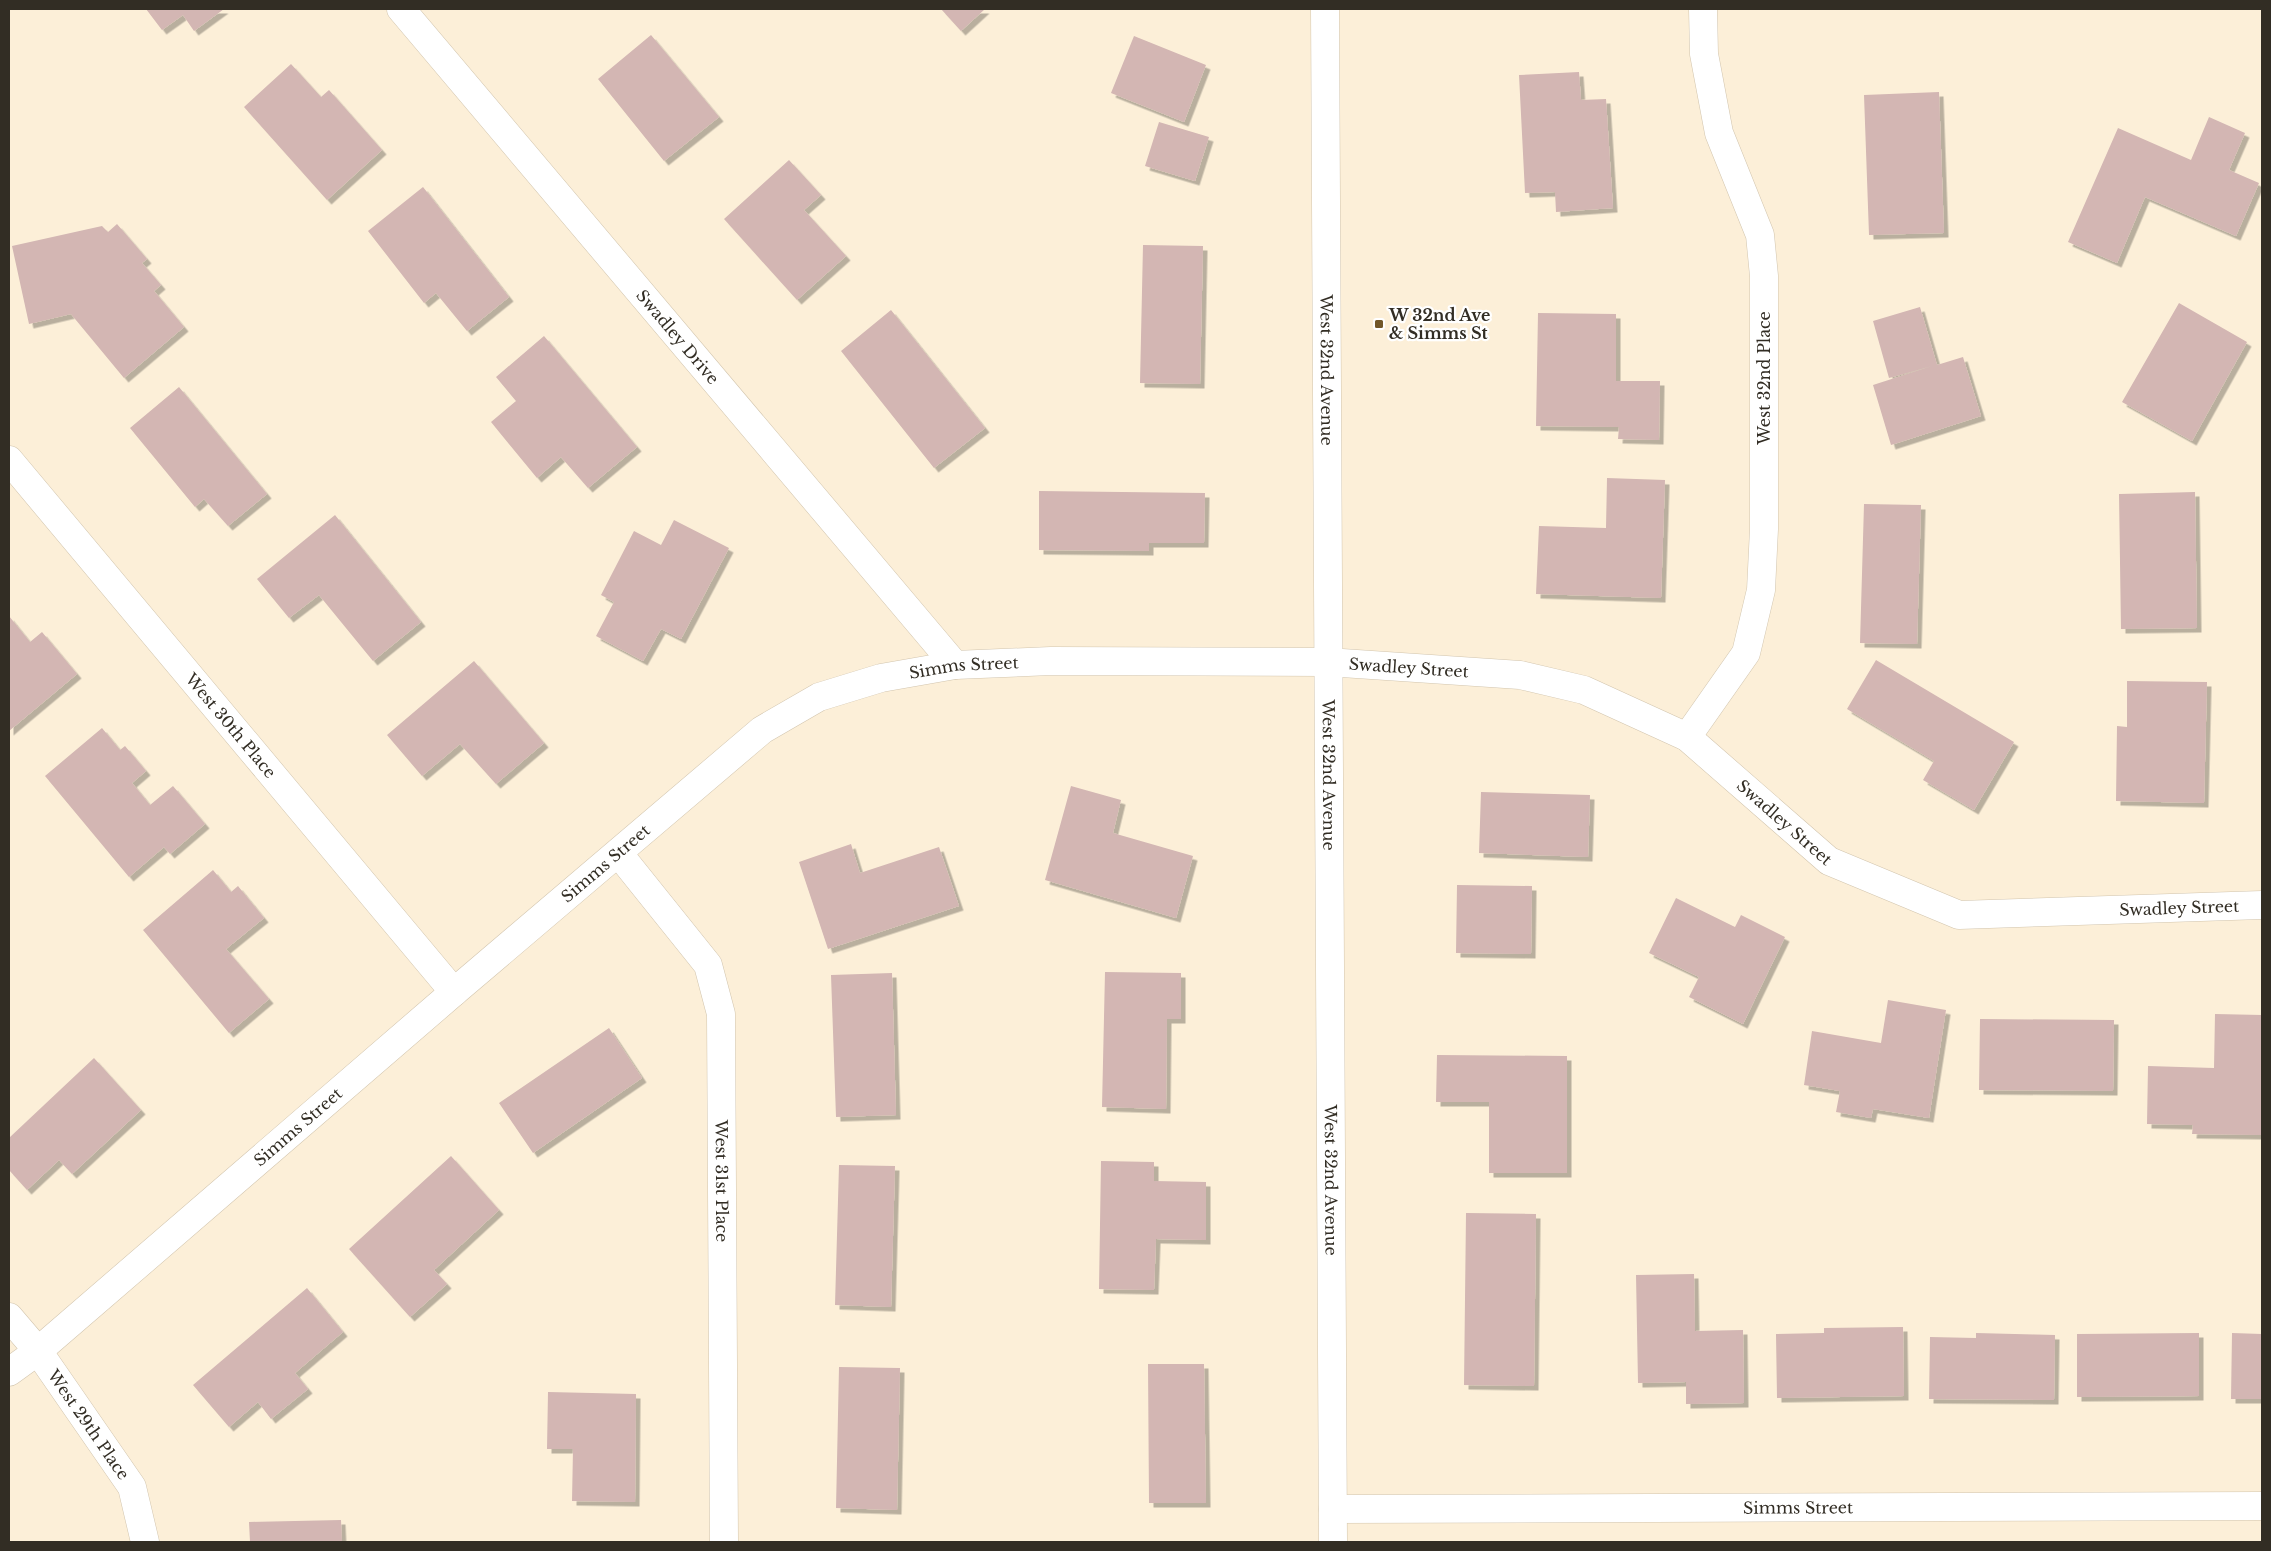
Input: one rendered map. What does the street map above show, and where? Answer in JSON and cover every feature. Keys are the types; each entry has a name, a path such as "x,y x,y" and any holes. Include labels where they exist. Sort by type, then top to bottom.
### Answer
{"street":[{"name":"Swadley Drive","path":"401,9 955,665"},
{"name":"West 32nd Avenue","path":"1325,9 1333,1542"},
{"name":"West 32nd Place","path":"1687,737 1746,653 1762,590 1764,529 1764,276 1760,235 1719,133 1704,54 1703,9"},
{"name":"West 30th Place","path":"9,460 454,992"},
{"name":"Simms Street","path":"9,1372 38,1351 454,992 619,854 762,730 819,697 881,678 955,665 1051,662 1327,662"},
{"name":"Swadley Street","path":"1327,662 1520,675 1584,690 1687,737 1829,861 1959,914 2262,905"},
{"name":"West 31st Place","path":"619,854 708,965 722,1014 724,1542"},
{"name":"West 29th Place","path":"9,1317 38,1351 132,1487 145,1542"},
{"name":"Simms Street","path":"1333,1509 2262,1506"}],"building":[{"path":"146,9 224,9 194,31 183,15 162,30"},
{"path":"941,9 985,9 961,31"},
{"path":"651,35 719,117 664,161 598,79"},
{"path":"1134,36 1206,65 1184,122 1111,93"},
{"path":"291,64 321,97 329,90 382,150 327,200 244,107"},
{"path":"1579,72 1581,100 1606,99 1613,208 1556,212 1555,192 1525,193 1519,75"},
{"path":"1939,92 1944,233 1869,235 1864,95"},
{"path":"2209,117 2245,133 2229,170 2259,183 2236,236 2145,197 2117,263 2068,242 2118,128 2191,160"},
{"path":"1159,122 1209,137 1195,181 1145,166"},
{"path":"789,160 821,195 804,210 846,256 797,300 724,219"},
{"path":"423,187 509,297 467,331 436,293 424,303 368,231"},
{"path":"117,224 147,259 142,263 161,285 154,291 184,327 124,378 71,314 29,324 12,246 102,226 108,232"},
{"path":"1143,245 1203,246 1200,384 1140,383"},
{"path":"2179,303 2247,342 2192,441 2122,402"},
{"path":"1920,307 1937,365 1963,357 1981,416 1891,445 1873,385 1932,366 1889,378 1873,321"},
{"path":"891,310 985,428 934,468 841,351"},
{"path":"1538,313 1616,314 1616,381 1660,381 1659,440 1618,439 1619,427 1536,426"},
{"path":"544,336 637,447 588,488 561,457 537,478 491,422 516,401 496,377"},
{"path":"179,387 267,494 228,526 204,499 195,507 130,428"},
{"path":"1607,478 1665,480 1661,598 1536,594 1539,526 1606,528"},
{"path":"1039,491 1205,493 1204,543 1149,543 1149,551 1039,550"},
{"path":"2195,492 2197,628 2121,629 2119,494"},
{"path":"1864,504 1921,505 1917,644 1860,643"},
{"path":"335,515 421,622 373,661 319,595 289,618 257,579"},
{"path":"674,520 729,548 681,639 661,629 643,661 596,636 614,602 601,595 634,531 661,545"},
{"path":"9,616 30,642 42,632 77,674 9,731"},
{"path":"1876,660 2014,742 1974,810 1923,780 1934,761 1847,709"},
{"path":"474,661 544,743 496,784 460,744 422,776 387,735"},
{"path":"2127,681 2207,682 2204,803 2116,801 2117,726 2127,727"},
{"path":"102,728 120,750 125,746 146,771 132,783 150,805 173,786 205,824 170,854 164,847 129,877 45,776"},
{"path":"1071,786 1121,800 1113,833 1193,856 1176,918 1045,880"},
{"path":"1481,792 1590,795 1588,857 1479,853"},
{"path":"851,844 860,873 939,847 959,906 828,949 799,862"},
{"path":"213,870 231,892 238,886 264,918 226,949 269,999 229,1033 143,930"},
{"path":"1457,885 1532,886 1531,954 1456,953"},
{"path":"1676,898 1735,927 1741,915 1785,937 1743,1024 1689,997 1699,977 1649,953"},
{"path":"1105,972 1181,973 1181,1019 1167,1019 1166,1109 1102,1107"},
{"path":"892,973 896,1115 836,1117 831,975"},
{"path":"1888,1000 1946,1010 1929,1118 1873,1109 1871,1118 1836,1112 1840,1091 1804,1085 1812,1031 1881,1043"},
{"path":"2215,1014 2262,1015 2262,1135 2192,1134 2193,1125 2147,1124 2148,1066 2214,1068"},
{"path":"1980,1019 2114,1020 2113,1091 1979,1090"},
{"path":"609,1028 642,1078 533,1153 499,1103"},
{"path":"1437,1055 1567,1056 1567,1173 1489,1173 1489,1102 1436,1102"},
{"path":"94,1058 141,1110 72,1174 59,1160 27,1190 9,1170 9,1138"},
{"path":"451,1156 499,1210 434,1270 447,1284 410,1317 349,1249"},
{"path":"1101,1161 1154,1162 1154,1181 1206,1182 1206,1240 1156,1239 1154,1290 1099,1289"},
{"path":"839,1165 895,1166 891,1307 835,1305"},
{"path":"1466,1213 1536,1214 1534,1386 1464,1385"},
{"path":"1694,1274 1695,1331 1743,1330 1744,1403 1686,1404 1686,1382 1638,1383 1636,1275"},
{"path":"307,1288 343,1332 295,1373 308,1389 271,1419 258,1402 229,1427 193,1385"},
{"path":"1903,1327 1904,1396 1777,1398 1776,1334 1824,1333 1824,1328"},
{"path":"1976,1333 2055,1335 2054,1400 1929,1399 1930,1337 1976,1338"},
{"path":"2199,1333 2199,1396 2077,1397 2077,1334"},
{"path":"2232,1333 2262,1334 2262,1399 2231,1399"},
{"path":"1148,1364 1204,1364 1206,1503 1149,1503"},
{"path":"839,1367 900,1368 897,1510 836,1508"},
{"path":"548,1392 636,1394 635,1502 572,1501 573,1449 547,1449"},
{"path":"341,1520 342,1542 250,1542 249,1522"}],"place":[{"name":"W 32nd Ave & Simms St","path":"1379,324"}]}
